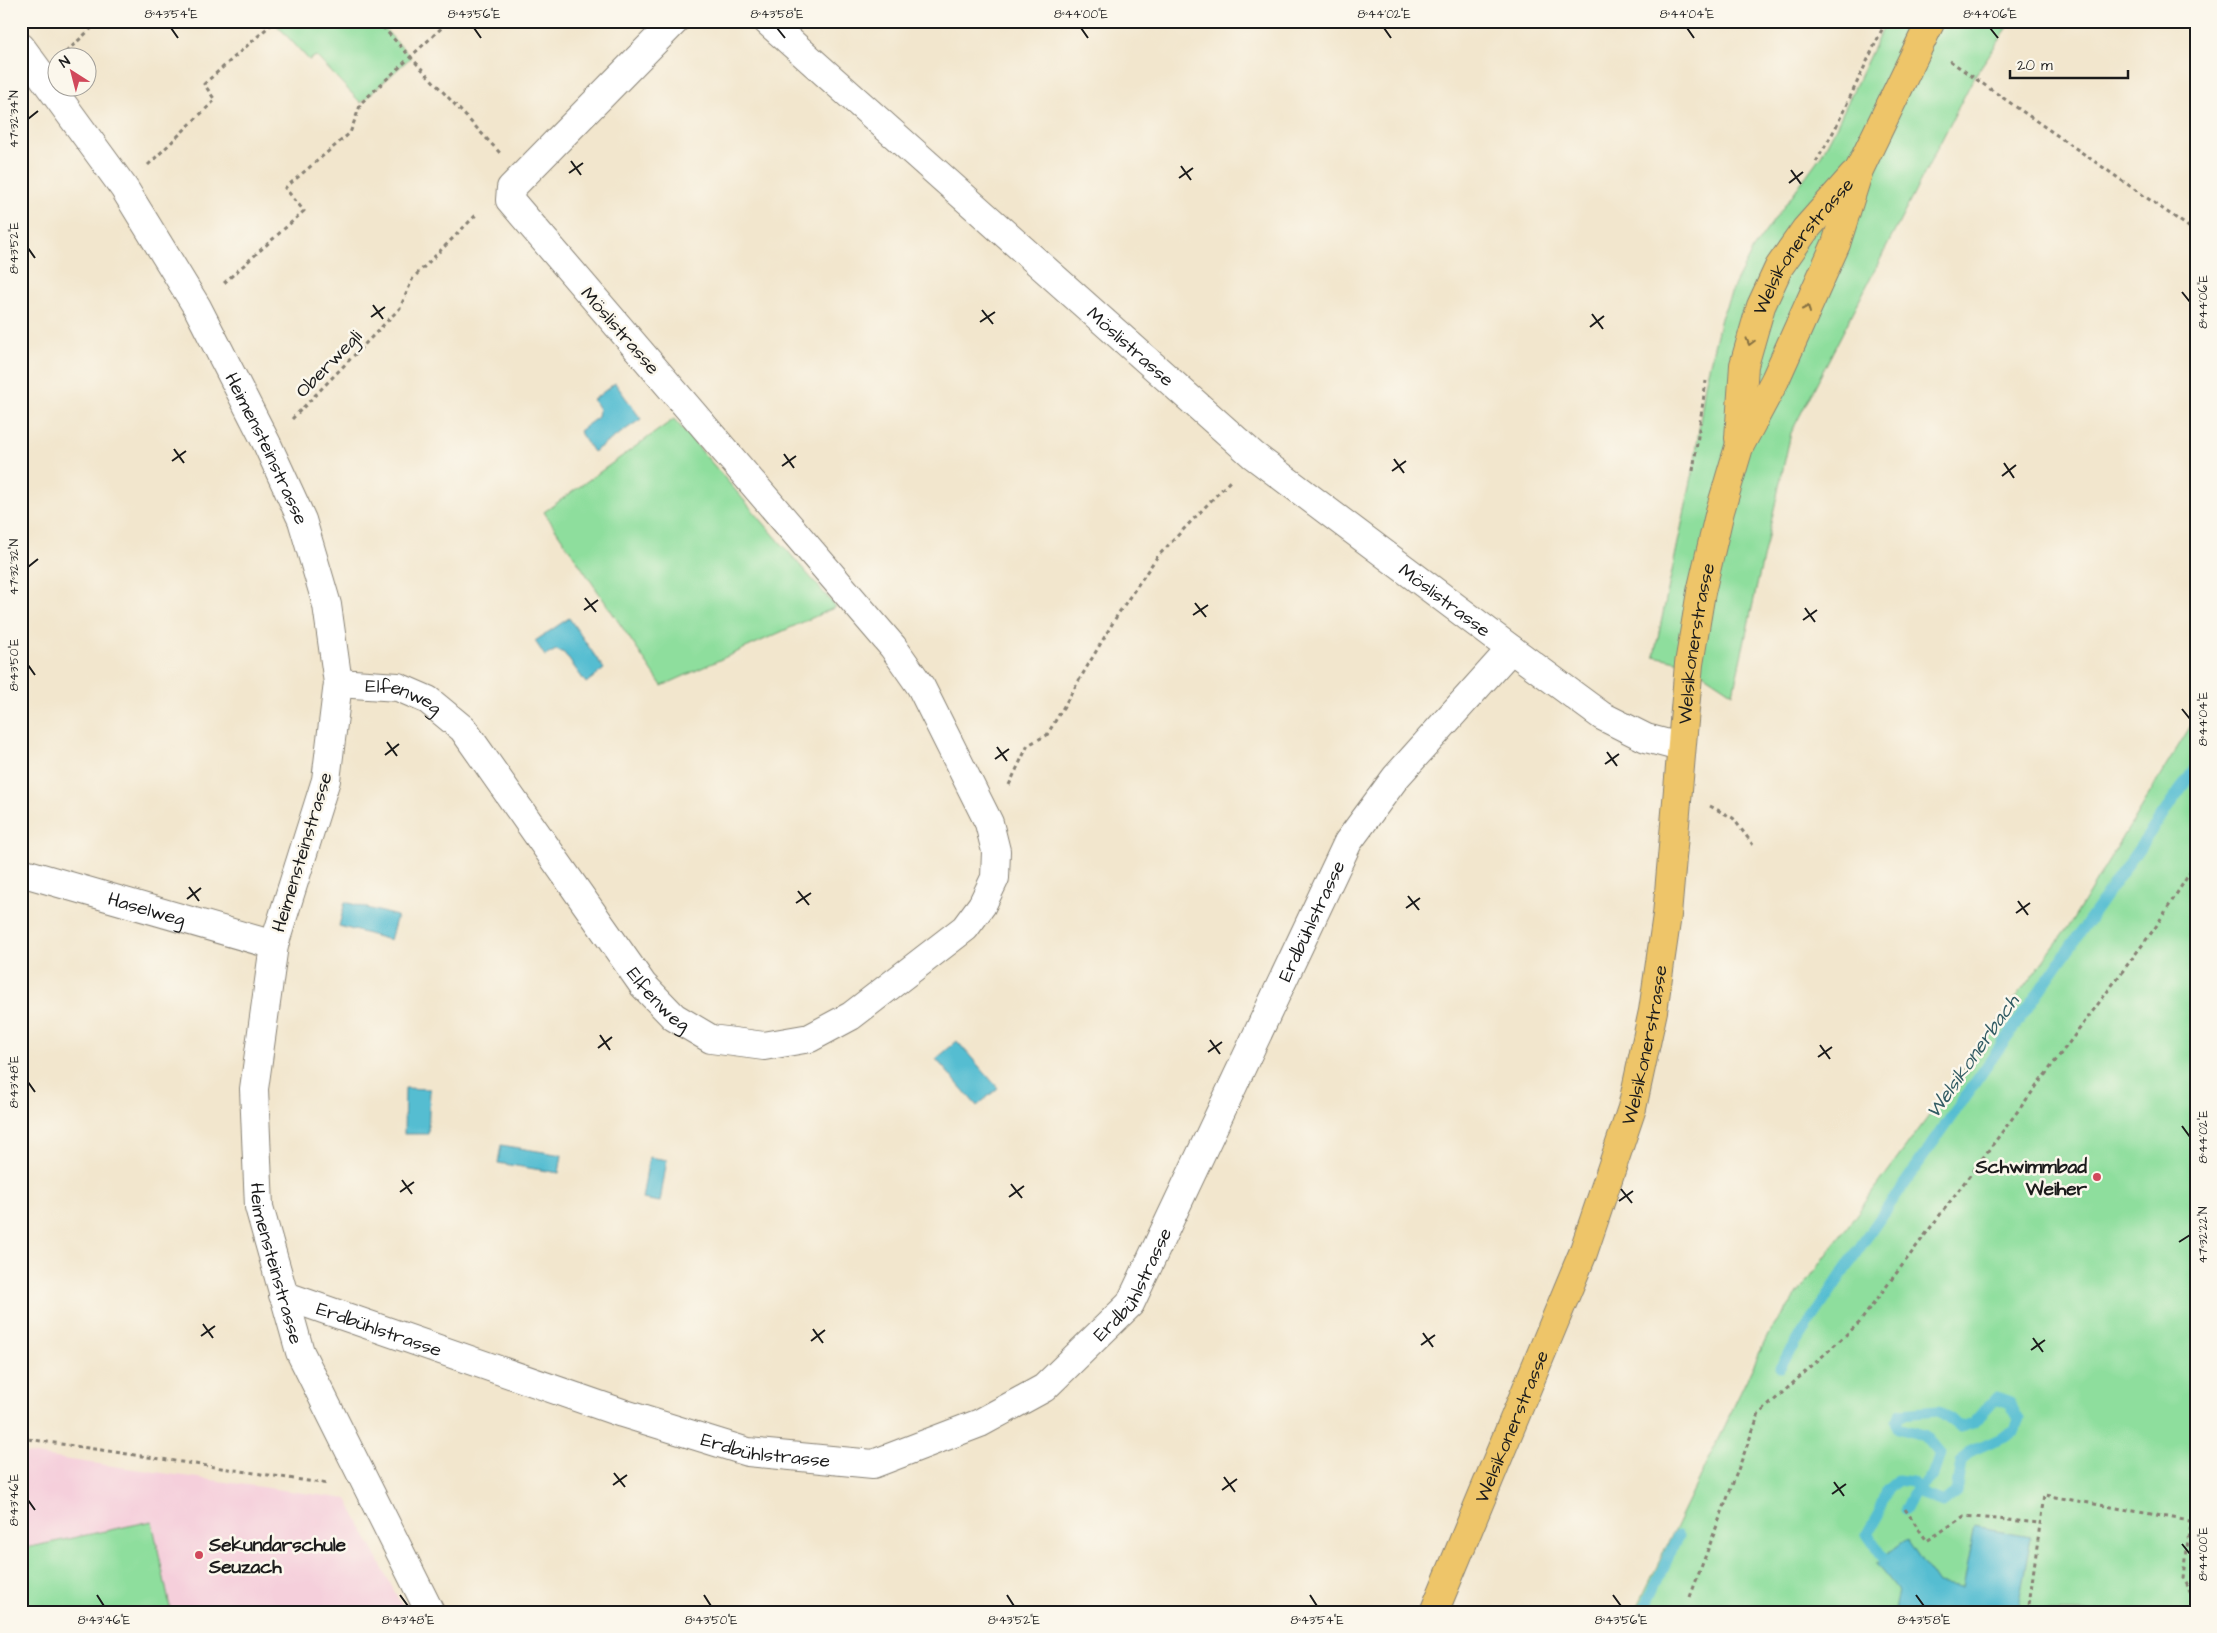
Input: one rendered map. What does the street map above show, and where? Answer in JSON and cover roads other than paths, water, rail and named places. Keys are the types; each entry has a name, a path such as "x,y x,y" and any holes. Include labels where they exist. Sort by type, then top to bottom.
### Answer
{"main road":[{"name":"Welsikonerstrasse","path":"1434,1612 1583,1253 1632,1108 1652,1011 1662,944 1689,664 1701,592 1720,511 1739,447 1775,380 1836,244 1859,170 1926,32"},
{"name":"Welsikonerstrasse","path":"1739,447 1744,365 1760,306 1779,267 1805,230 1859,170"}],"street":[{"name":"Möslistrasse","path":"675,21 511,188 510,200 894,647 921,687 989,823"},
{"name":"Möslistrasse","path":"767,21 1252,454 1511,649"},
{"name":"Heimensteinstrasse","path":"21,47 124,188 197,307 267,444 302,520 327,605 338,683 326,780 274,945 254,1089 259,1207 300,1352 430,1612"},
{"path":"1511,649 1602,716 1646,738 1680,747"},
{"name":"Erdbühlstrasse","path":"283,1294 622,1413 748,1452 873,1464 980,1423 1044,1388 1130,1304 1348,842 1396,777 1511,649"},
{"name":"Elfenweg","path":"338,683 398,687 428,700 463,729 643,986 674,1017 711,1039 764,1046 810,1038 851,1016 965,928 982,905 995,878 996,851 989,823"},
{"name":"Haselweg","path":"21,872 274,945"}],"water":[{"path":"615,383 641,419 593,452 579,431 598,417 599,409 593,400"},
{"path":"569,618 604,669 586,683 564,653 556,650 545,656 535,641"},
{"path":"345,902 397,916 390,940 339,926"},
{"path":"957,1041 998,1088 977,1106 936,1059"},
{"path":"405,1088 430,1089 428,1134 404,1134"},
{"path":"501,1145 562,1155 559,1173 498,1163"},
{"path":"649,1157 667,1160 660,1202 642,1199"},
{"path":"1974,1527 2031,1537 2017,1612 1894,1612 1898,1590 1876,1563 1907,1540 1937,1584 1962,1588"}],"waterway":[{"name":"Welsikonerbach","path":"1780,1367 1860,1247 2196,767"},
{"path":"1891,1568 1867,1534 1879,1513 1887,1490 1898,1480 1912,1482 1922,1494 1943,1502 1956,1492 1961,1462 1969,1452 2015,1431 2019,1419 2010,1403 1996,1398 1973,1423 1960,1427 1938,1411 1901,1414 1896,1421 1898,1428 1924,1435 1940,1454 1933,1475 1912,1495 1905,1509"},
{"name":"Welsikonerbach","path":"1643,1612 1678,1536"}],"place":[{"name":"Schwimmbad Weiher","path":"2097,1177"},
{"name":"Sekundarschule Seuzach","path":"199,1555"}]}
